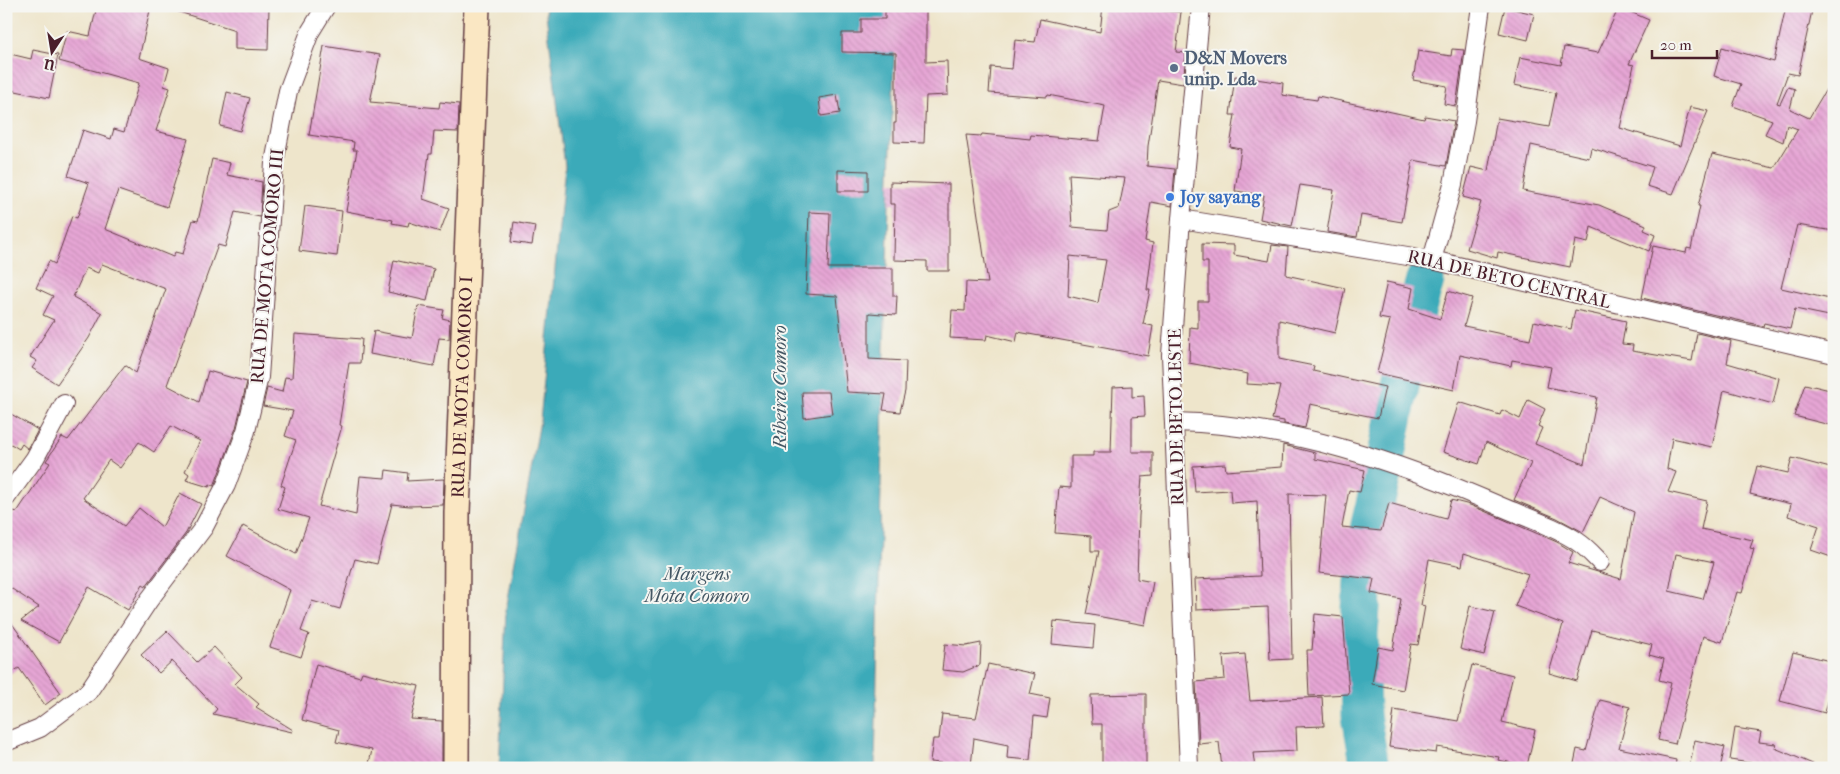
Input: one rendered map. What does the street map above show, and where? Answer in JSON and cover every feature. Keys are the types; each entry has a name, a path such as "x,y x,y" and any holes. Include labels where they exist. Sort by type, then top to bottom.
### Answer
{"street":[{"name":"RUA DE MOTA COMORO III","path":"6,742 40,728 88,692 149,600 204,527 226,485 246,431 260,377 274,163 288,91 310,32 326,6"},
{"name":"RUA DE MOTA COMORO I","path":"456,768 457,513 477,6"},
{"name":"RUA DE BETO LESTE","path":"1189,768 1172,355 1181,219 1201,6"},
{"path":"1432,260 1453,184 1465,121 1481,6"},
{"name":"RUA DE BETO CENTRAL","path":"1181,219 1432,260 1834,354"},
{"path":"6,498 35,458 64,404"},
{"path":"1174,422 1213,423 1272,432 1348,451 1417,472 1468,492 1578,541 1600,562"}],"water":[{"name":"Margens Mota Comoro","path":"545,6 896,6 884,347 875,768 499,768 506,610 540,421 565,166"}],"building":[{"path":"97,6 151,6 139,58 169,68 164,86 170,88 156,131 188,139 167,207 118,190 105,229 173,257 175,252 183,254 193,220 198,221 212,159 230,163 227,175 262,182 260,217 235,212 225,247 218,245 167,385 199,402 208,371 247,382 236,428 214,486 210,484 209,487 186,480 189,474 185,471 200,441 171,426 154,452 139,442 120,468 109,460 83,498 124,526 139,508 162,527 180,493 201,504 186,533 146,586 143,584 128,610 89,587 59,642 21,621 39,607 6,585 6,523 14,511 17,512 50,463 46,461 62,437 68,440 125,365 136,373 166,289 102,264 98,273 86,268 73,297 102,313 89,338 57,384 32,368 37,361 30,357 54,320 43,315 53,296 36,288 49,261 55,264 72,216 77,218 89,183 68,176 83,130 111,139 114,129 124,132 139,83 59,61 67,31 90,36"},
{"path":"174,6 269,6 268,50 235,49 235,30 173,10"},
{"path":"909,6 926,6 926,62 947,61 948,95 926,96 924,143 894,142 894,123 896,123 896,53 842,52 842,33 861,33 861,19 885,19 885,10 909,10"},
{"path":"1103,6 1181,12 1176,52 1186,53 1183,84 1158,80 1148,146 1147,166 1175,169 1172,206 1151,202 1145,241 1153,243 1147,290 1150,290 1143,324 1153,326 1148,356 1018,332 1016,342 987,335 986,340 950,338 952,310 965,311 966,282 988,283 966,135 981,136 982,134 1030,139 1031,135 1099,141 1105,106 1048,95 1047,97 989,93 991,67 1012,69 1015,40 1035,42 1040,19 1100,32","holes":["1069,174 1125,178 1119,208 1109,212 1107,230 1072,227","1070,256 1106,260 1098,303 1068,296"]},
{"path":"1786,6 1813,6 1798,75 1788,73 1777,103 1780,104 1788,87 1795,89 1790,109 1809,118 1834,76 1834,231 1797,225 1781,288 1834,300 1834,317 1795,309 1790,329 1764,323 1763,326 1642,298 1653,246 1686,253 1687,248 1691,249 1700,206 1698,206 1712,154 1774,168 1798,129 1787,125 1783,142 1765,134 1772,120 1733,106 1741,84 1714,76 1722,47 1774,62"},
{"path":"1505,7 1534,14 1528,40 1499,33"},
{"path":"1619,7 1649,20 1629,64 1634,65 1620,128 1680,146 1690,107 1708,111 1673,194 1647,186 1653,167 1591,148 1589,158 1531,145 1523,191 1599,205 1646,225 1644,230 1655,235 1649,251 1591,227 1588,243 1575,240 1570,267 1498,252 1497,258 1467,249 1481,202 1463,197 1471,167 1488,171 1497,118 1549,127 1556,93 1514,85 1520,57 1561,65 1564,47 1598,53"},
{"path":"324,46 380,55 370,102 439,108 440,102 459,104 458,132 434,131 432,154 429,154 423,199 449,208 440,232 409,222 408,226 392,223 393,220 346,211 357,150 353,150 354,142 309,135"},
{"path":"1452,49 1464,50 1456,106 1444,104 1447,86 1413,80 1418,51 1451,56"},
{"path":"33,50 58,55 49,98 6,89 6,53 31,59"},
{"path":"1235,76 1283,83 1282,95 1317,100 1318,96 1424,119 1425,116 1454,121 1446,166 1413,160 1402,222 1361,215 1357,237 1327,232 1334,190 1300,185 1292,226 1260,219 1264,195 1235,191 1241,149 1230,147 1235,115 1230,115"},
{"path":"227,92 250,98 240,131 220,126"},
{"path":"837,95 840,113 821,116 819,98"},
{"path":"838,170 868,171 868,191 838,191"},
{"path":"890,182 949,184 949,271 927,271 927,261 894,260 895,204 890,204"},
{"path":"305,206 342,211 337,256 299,251"},
{"path":"809,212 830,213 828,268 893,268 893,296 897,296 896,315 869,313 869,359 906,361 905,391 900,412 883,410 886,394 847,392 837,296 806,294"},
{"path":"514,222 535,226 532,245 511,242"},
{"path":"1202,244 1234,245 1234,255 1269,261 1272,245 1288,247 1286,275 1345,288 1335,333 1279,320 1279,359 1314,366 1313,371 1385,387 1378,418 1310,404 1305,428 1284,424 1284,421 1272,419 1280,386 1247,384 1248,374 1189,363 1190,327 1198,328 1198,301 1208,301 1208,262 1202,262"},
{"path":"394,260 434,269 427,301 388,292"},
{"path":"1387,282 1413,288 1409,309 1440,319 1448,291 1472,298 1464,326 1530,340 1534,321 1571,329 1575,310 1626,321 1622,344 1633,345 1632,351 1692,361 1697,333 1731,341 1727,363 1779,378 1773,404 1724,390 1712,447 1672,438 1667,469 1676,472 1668,492 1707,501 1701,529 1753,540 1750,548 1754,549 1742,593 1737,592 1722,642 1703,636 1675,744 1658,740 1671,683 1659,680 1664,659 1649,655 1652,645 1592,630 1577,681 1549,673 1563,624 1515,606 1528,574 1464,553 1462,566 1429,559 1421,605 1425,606 1418,645 1411,644 1403,690 1372,684 1378,647 1393,650 1401,599 1371,593 1374,579 1319,573 1326,495 1289,494 1292,659 1270,660 1268,607 1196,610 1195,579 1260,576 1257,501 1231,503 1230,490 1195,492 1193,466 1225,464 1226,471 1282,467 1283,445 1315,453 1315,459 1365,470 1360,492 1349,490 1342,527 1381,531 1389,503 1446,519 1451,500 1470,505 1557,542 1573,552 1568,563 1621,579 1634,512 1600,497 1583,532 1557,518 1514,500 1531,463 1486,442 1479,464 1443,452 1459,402 1500,415 1502,410 1520,419 1528,400 1545,409 1538,426 1542,428 1535,444 1584,464 1597,397 1547,387 1551,367 1512,360 1511,366 1460,355 1454,390 1377,373 1390,320 1379,318","holes":["1676,554 1714,562 1703,599 1669,591"]},
{"path":"418,306 444,310 442,318 450,320 449,339 439,338 434,366 370,354 374,331 412,338"},
{"path":"295,334 362,339 360,363 349,363 339,425 342,426 319,506 356,515 360,476 385,478 386,470 408,473 407,481 444,479 443,505 409,506 392,504 377,564 355,559 340,609 312,601 301,631 309,634 301,657 270,647 290,590 227,556 243,526 296,554 309,518 278,509 285,487 281,485 296,440 285,436 293,411 263,406 267,388 282,392 285,377 292,378"},
{"path":"1805,384 1834,391 1834,426 1794,416"},
{"path":"1132,386 1132,397 1144,396 1145,416 1132,417 1132,452 1153,452 1153,476 1142,477 1139,516 1137,579 1153,582 1145,625 1086,614 1099,551 1091,551 1091,536 1055,533 1059,487 1071,488 1071,456 1093,456 1093,452 1111,452 1113,387"},
{"path":"802,392 829,392 832,414 804,418"},
{"path":"6,411 38,430 28,449 22,444 19,449 6,441"},
{"path":"1792,458 1834,469 1834,558 1811,550 1819,526 1788,516 1791,504 1750,494 1757,466 1788,473"},
{"path":"1470,606 1495,612 1484,655 1460,649"},
{"path":"1315,614 1343,617 1349,694 1309,696 1307,650 1312,650"},
{"path":"6,615 61,693 45,705 19,668 6,676"},
{"path":"1054,621 1095,625 1093,648 1052,644"},
{"path":"167,631 197,662 214,647 242,677 235,684 259,704 256,707 293,730 292,732 213,714 217,709 172,661 159,673 141,655"},
{"path":"981,643 980,665 963,672 942,670 945,644 966,646"},
{"path":"1793,652 1834,662 1834,679 1825,713 1780,701"},
{"path":"1245,654 1250,701 1322,697 1324,726 1296,727 1297,751 1253,753 1255,768 1222,768 1219,742 1199,744 1196,682 1225,679 1223,656"},
{"path":"316,664 360,677 362,672 419,686 411,719 442,721 442,768 368,768 372,750 336,742 339,730 302,720"},
{"path":"988,664 1035,674 1030,694 1050,698 1047,718 1034,716 1030,760 1007,758 1008,745 974,738 971,766 930,762 933,739 939,739 942,714 976,718"},
{"path":"1472,665 1513,675 1502,722 1535,730 1527,766 1498,760 1499,757 1437,747 1436,753 1389,747 1394,710 1458,721"},
{"path":"1146,694 1146,768 1102,768 1102,724 1092,724 1091,695"},
{"path":"1600,700 1630,707 1619,748 1676,760 1675,768 1573,768 1577,749 1586,751"},
{"path":"1735,728 1761,732 1759,742 1776,744 1775,748 1822,768 1784,768 1730,760"},
{"path":"1695,740 1725,747 1720,768 1689,768"}],"waterway":[{"path":"1370,768 1361,715 1359,634 1364,569 1370,525 1412,326 1425,280"}],"place":[{"name":"D&N Movers unip. Lda","path":"1174,68"},
{"name":"Joy sayang","path":"1170,197"}],"water label":[{"name":"Ribeira Comoro","path":"779,387"}]}
